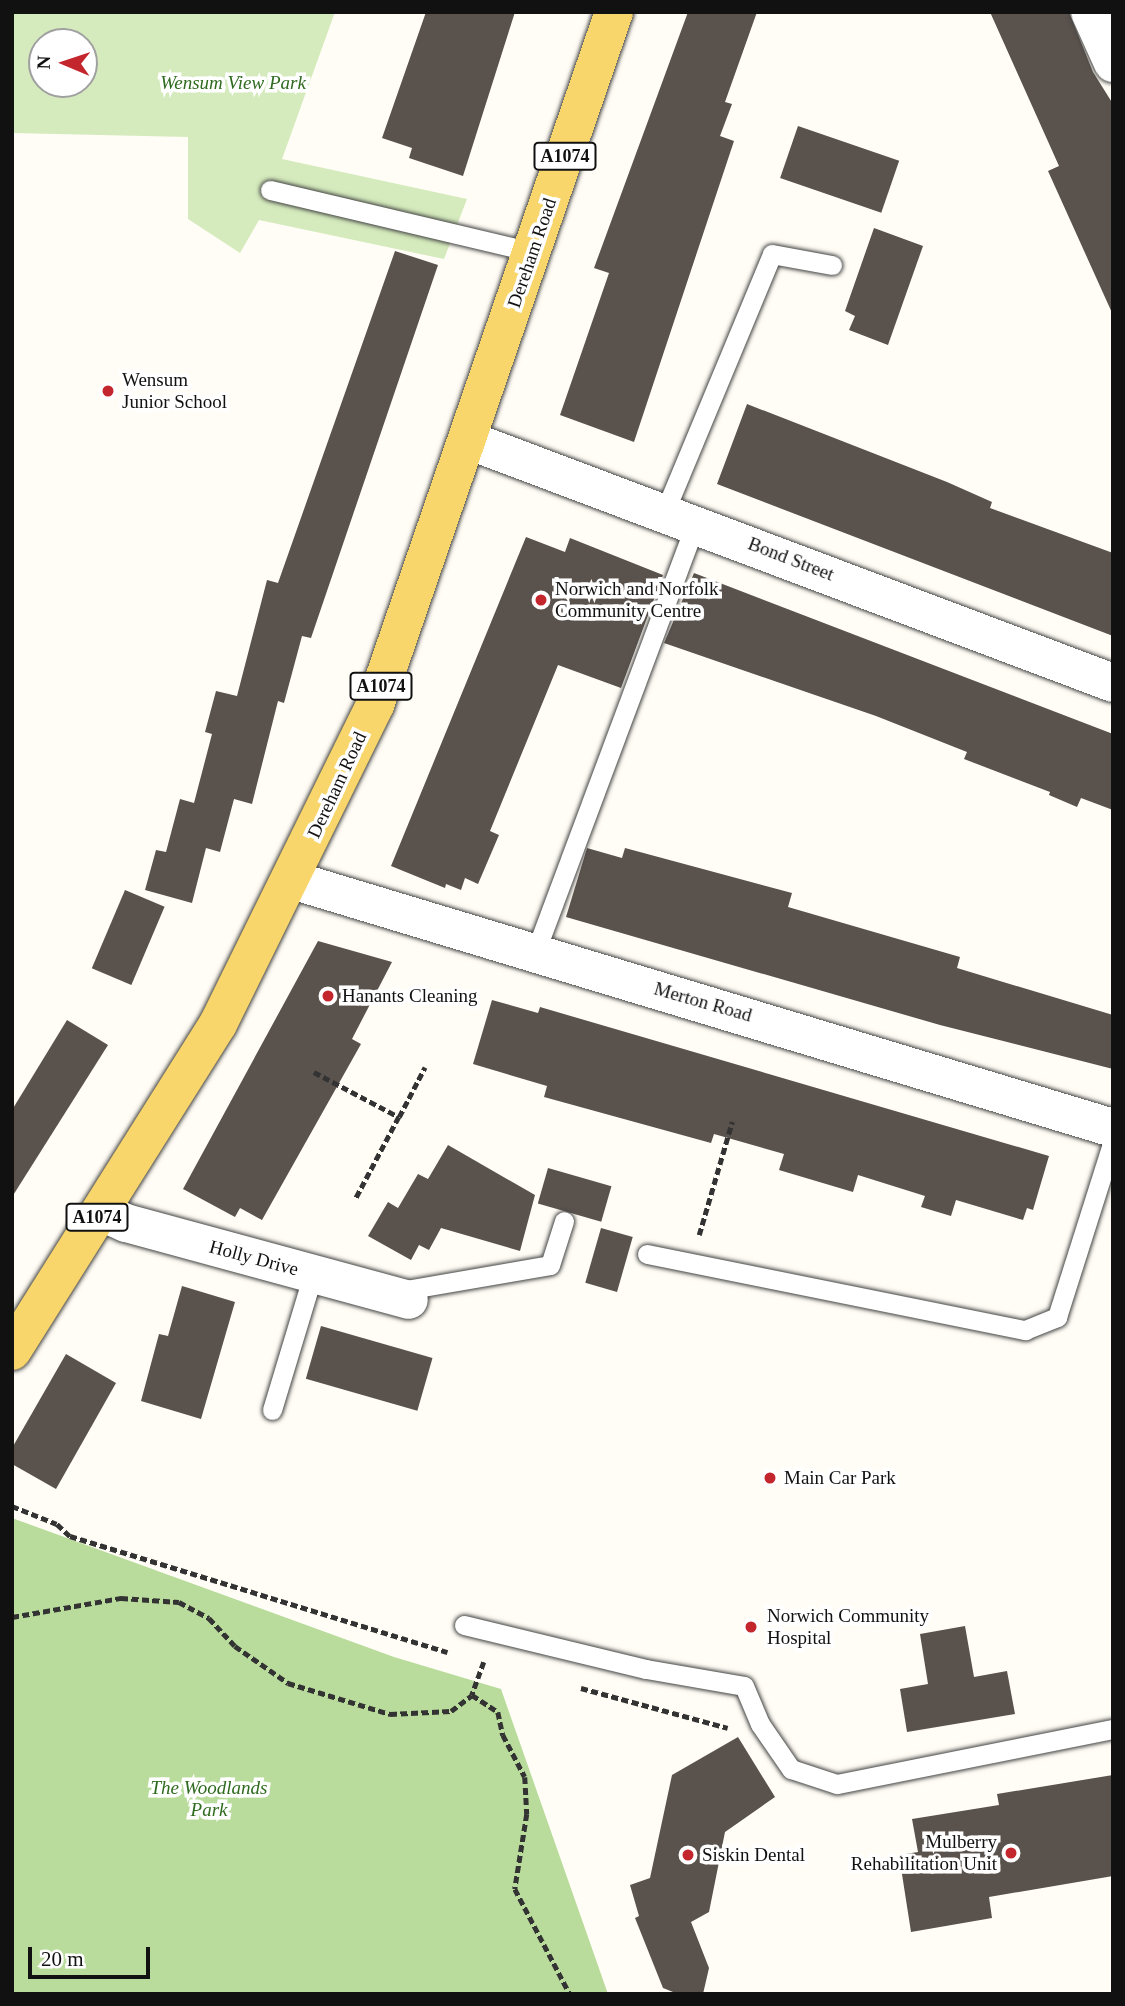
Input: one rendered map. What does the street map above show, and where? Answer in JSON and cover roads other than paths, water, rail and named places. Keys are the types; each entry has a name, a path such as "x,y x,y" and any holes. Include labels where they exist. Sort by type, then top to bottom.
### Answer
{"main road":[{"name":"Dereham Road","path":"12,1350 203,1050 292,880 375,705 614,12"}],"street":[{"path":"1090,12 1113,63"},
{"name":"Bond Street","path":"468,440 680,517 1113,683"},
{"name":"Merton Road","path":"292,880 1113,1128"},
{"name":"Holly Drive","path":"101,1212 126,1223 398,1297"}],"lane":[{"path":"270,190 532,252"},
{"path":"535,953 680,517 772,254 832,265"},
{"path":"647,1254 1025,1330 1057,1317 1113,1140"},
{"path":"398,1297 417,1284 550,1265 564,1220"},
{"path":"272,1410 313,1274"},
{"path":"464,1625 633,1666 744,1686 760,1724 791,1769 836,1784 1113,1729"}],"place":[{"name":"Wensum Junior School","path":"108,391"},
{"name":"Norwich and Norfolk Community Centre","path":"541,600"},
{"name":"Hanants Cleaning","path":"328,996"},
{"name":"Main Car Park","path":"770,1478"},
{"name":"Norwich Community Hospital","path":"751,1627"},
{"name":"Mulberry Rehabilitation Unit","path":"1011,1853"},
{"name":"Siskin Dental","path":"688,1855"}],"park label":[{"name":"Wensum View Park","path":"233,83"},
{"name":"The Woodlands Park","path":"209,1799"}]}
